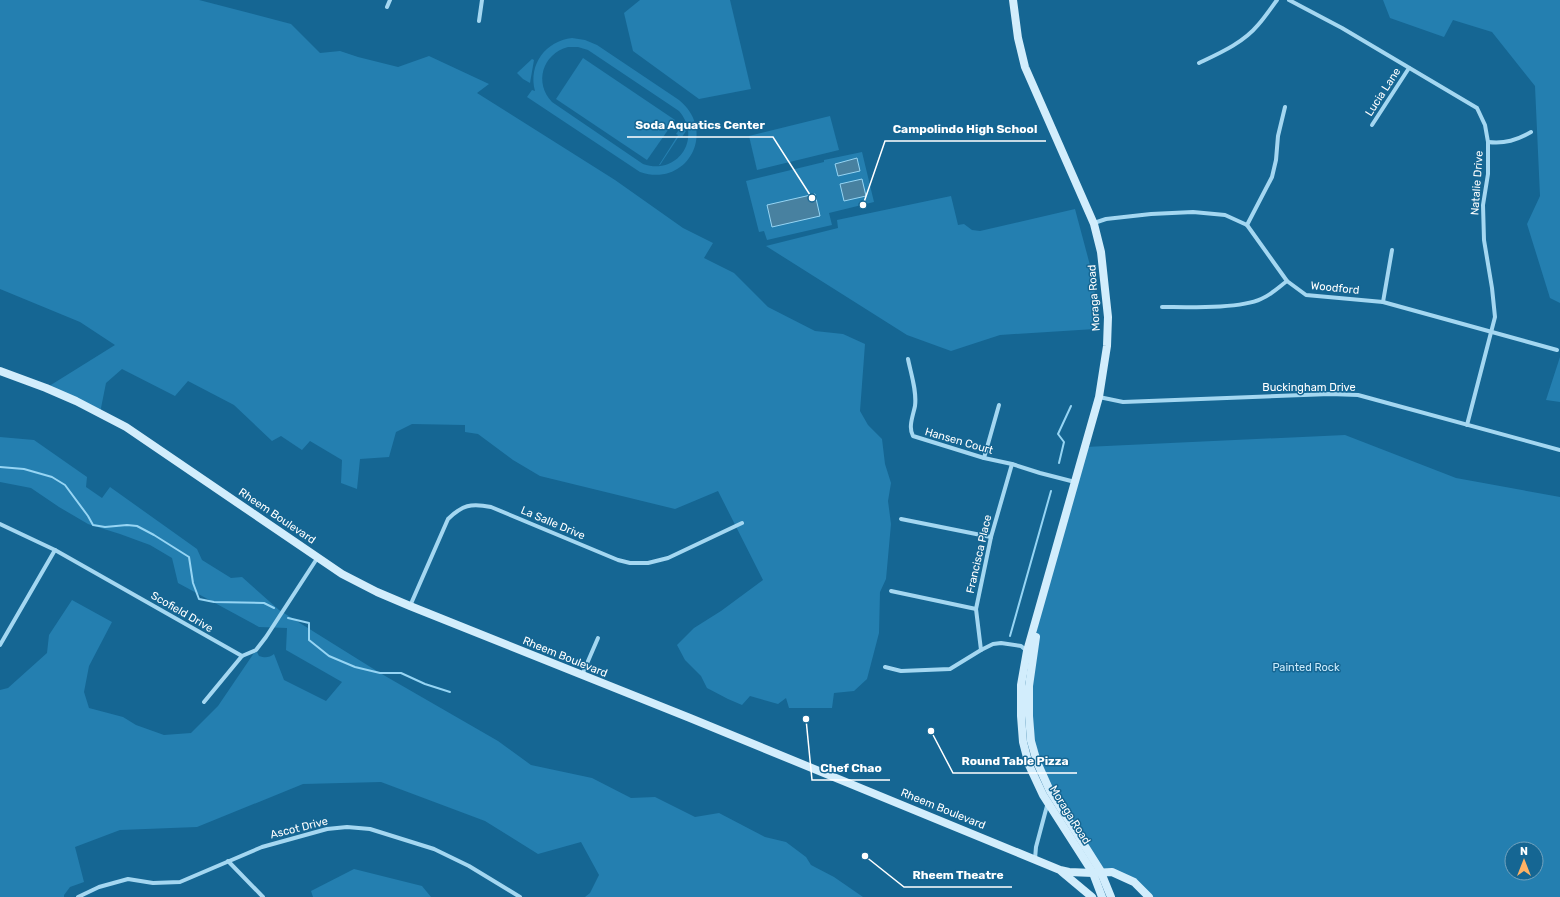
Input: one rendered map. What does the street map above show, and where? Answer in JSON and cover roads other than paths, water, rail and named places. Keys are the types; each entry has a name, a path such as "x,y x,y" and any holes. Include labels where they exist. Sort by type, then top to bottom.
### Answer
{"main road":[{"name":"Moraga Road","path":"1013,0 1018,38 1025,67 1094,224 1101,252 1108,317 1107,346 1099,397 1027,651 1021,685 1021,716 1024,742 1029,765 1048,802 1097,873 1102,897"},
{"name":"Rheem Boulevard","path":"0,371 64,396 126,427 342,574 377,592 582,676 690,718 1060,870 1069,872 1112,872 1134,882 1149,897"},
{"name":"Moraga Road","path":"1041,602 1028,686 1031,741 1037,762 1050,791 1111,897"},
{"path":"1060,870 1092,897"}],"street":[{"path":"387,7 390,0"},
{"path":"479,21 482,0"},
{"path":"1199,63 1234,46 1258,26 1277,0"},
{"name":"Natalie Drive","path":"1289,0 1342,28 1477,108 1485,125 1488,142 1488,174 1483,205 1484,240 1495,317 1468,425"},
{"name":"Lucia Lane","path":"1372,125 1409,68"},
{"path":"1246,225 1272,177 1276,160 1278,136 1285,107"},
{"path":"1488,142 1510,142 1531,132"},
{"name":"Woodford","path":"1094,224 1121,217 1193,212 1225,215 1246,225 1287,281 1306,295 1383,302 1557,350"},
{"path":"1383,302 1392,250"},
{"path":"1162,307 1223,305 1253,302 1262,299 1287,281"},
{"name":"Hansen Court","path":"908,360 915,394 915,405 911,426 911,433 913,436 984,458 1012,464 1075,482"},
{"name":"Buckingham Drive","path":"1099,397 1124,402 1330,394 1358,395 1560,450"},
{"path":"984,458 999,405"},
{"name":"Francisca Place","path":"981,650 976,609 991,537 1012,464"},
{"name":"La Salle Drive","path":"410,606 448,519 456,510 468,506 481,505 490,507 618,560 630,563 648,563 668,558 742,523"},
{"path":"901,519 991,537"},
{"name":"Scofield Drive","path":"0,524 54,550 242,656"},
{"path":"0,645 54,550"},
{"path":"204,702 242,656 256,650 318,557"},
{"path":"891,591 976,609"},
{"path":"582,676 598,638"},
{"path":"885,667 901,671 950,670 981,650 993,644 1001,643 1021,646 1027,651"},
{"path":"1035,859 1036,847 1048,802"},
{"name":"Ascot Drive","path":"78,897 99,887 128,878 153,883 180,882 262,847 327,829 347,828 370,829 434,849 469,866 520,897"},
{"path":"228,861 236,871 263,897"}],"waterway":[{"path":"1059,463 1064,442 1058,434 1071,406"},
{"path":"0,467 24,469 52,477 65,485 93,525 105,527 127,525 137,526 189,557 193,583 199,599 214,602 264,603 274,608"},
{"path":"1010,636 1051,491"},
{"path":"288,618 309,623 309,640 329,656 355,667 380,673 401,673 425,684 450,692"}],"place":[{"name":"Soda Aquatics Center","path":"812,198"},
{"name":"Campolindo High School","path":"863,205"},
{"name":"Chef Chao","path":"806,719"},
{"name":"Round Table Pizza","path":"931,731"},
{"name":"Rheem Theatre","path":"865,856"}],"park label":[{"name":"Painted Rock","path":"1306,667"}]}
